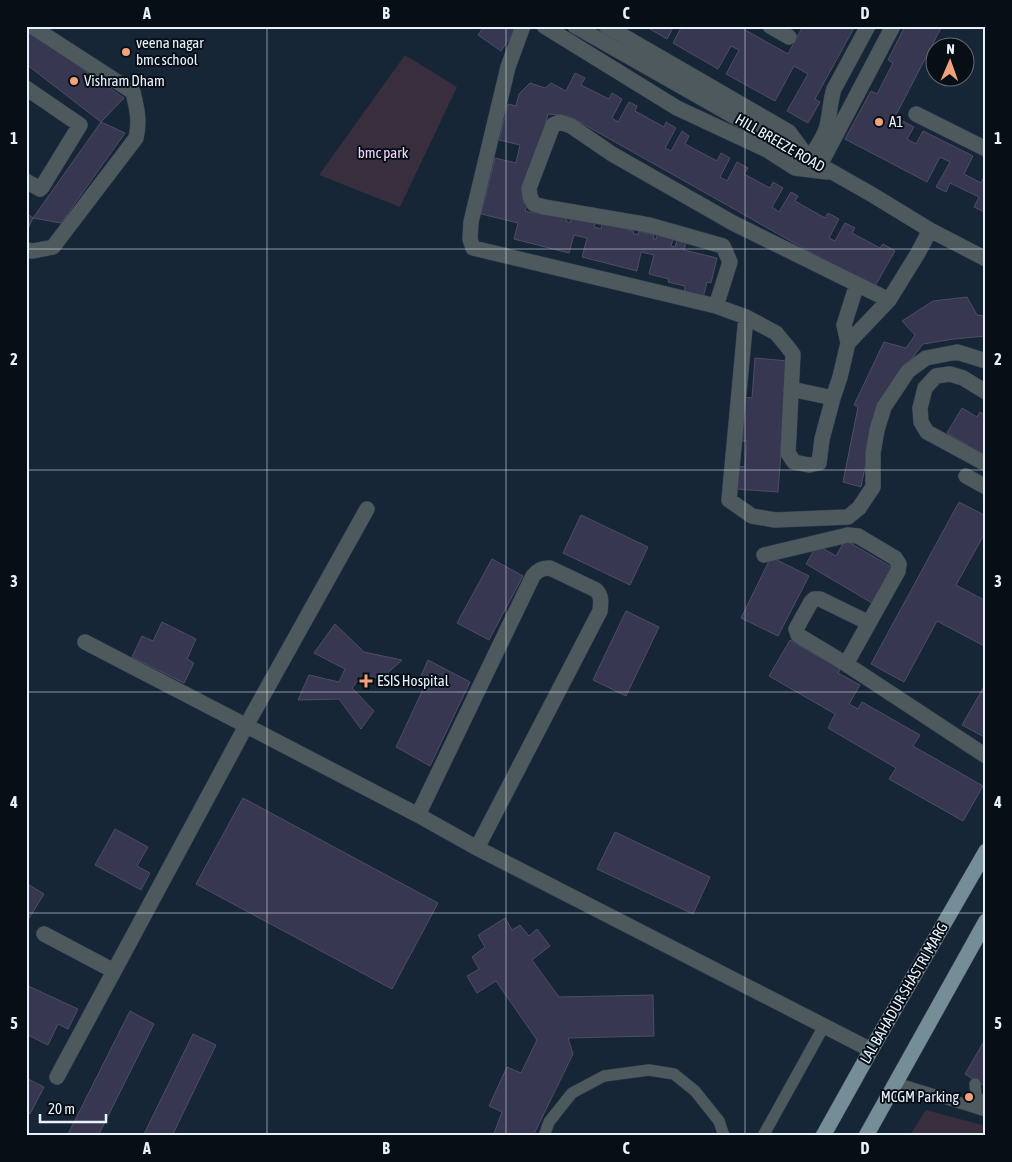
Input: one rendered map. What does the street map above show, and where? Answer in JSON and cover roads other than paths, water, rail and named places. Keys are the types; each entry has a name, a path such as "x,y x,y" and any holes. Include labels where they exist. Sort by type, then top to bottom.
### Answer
{"main road":[{"name":"LAL BAHADUR SHASTRI MARG","path":"824,1136 871,1050 986,851"},
{"path":"866,1136 986,921"}],"street":[{"path":"26,250 33,251 53,248 136,138 139,127 133,92 31,26"},
{"path":"523,26 508,67 471,222 470,239 473,248 716,306 746,317 776,333 792,354 788,453 794,462 809,466 819,463 822,439 848,343 844,325 857,284"},
{"path":"544,26 677,108 767,150 794,168 834,173"},
{"name":"HILL BREEZE ROAD","path":"575,26 834,173 930,230 986,259"},
{"path":"606,26 789,132 814,162"},
{"path":"770,26 789,37"},
{"path":"814,162 827,127 831,96 868,26"},
{"path":"814,162 893,26"},
{"path":"26,88 80,125 42,187 40,189 26,181"},
{"path":"916,114 986,149"},
{"path":"723,246 649,225 534,204 530,197 529,188 553,125 560,122 571,126 612,154 733,223 889,300"},
{"path":"716,306 730,262 723,246 733,223"},
{"path":"848,343 889,300 930,230"},
{"path":"746,317 729,500 752,516 775,520 848,518 860,508 873,487 873,453 884,406 908,371 926,358 957,352 986,361"},
{"path":"986,392 957,376 950,374 936,376 925,388 920,408 921,422 927,432 986,464"},
{"path":"791,389 832,398"},
{"path":"966,476 986,487"},
{"path":"57,1077 246,726 366,509"},
{"path":"764,555 848,535 858,536 895,558 899,564 898,571 846,664"},
{"path":"418,815 533,576 544,568 550,568 596,590 601,601 600,611 477,848"},
{"path":"869,623 820,599 814,599 796,629 798,635 846,664 986,756"},
{"path":"85,642 418,815 477,848 871,1050"},
{"path":"44,934 114,971"}],"lane":[{"path":"763,1136 824,1026"},
{"path":"544,1136 549,1122 572,1093 604,1076 649,1070 674,1074 695,1091 719,1121 724,1136"},
{"path":"896,1083 986,1112"},
{"path":"975,1084 976,1096 986,1104"}],"place":[{"name":"veena nagar bmc school","path":"126,52"},
{"name":"Vishram Dham","path":"74,81"},
{"name":"A1","path":"879,122"},
{"name":"ESIS Hospital","path":"366,681"},
{"name":"MCGM Parking","path":"969,1097"}],"park label":[{"name":"bmc park","path":"383,153"}]}
